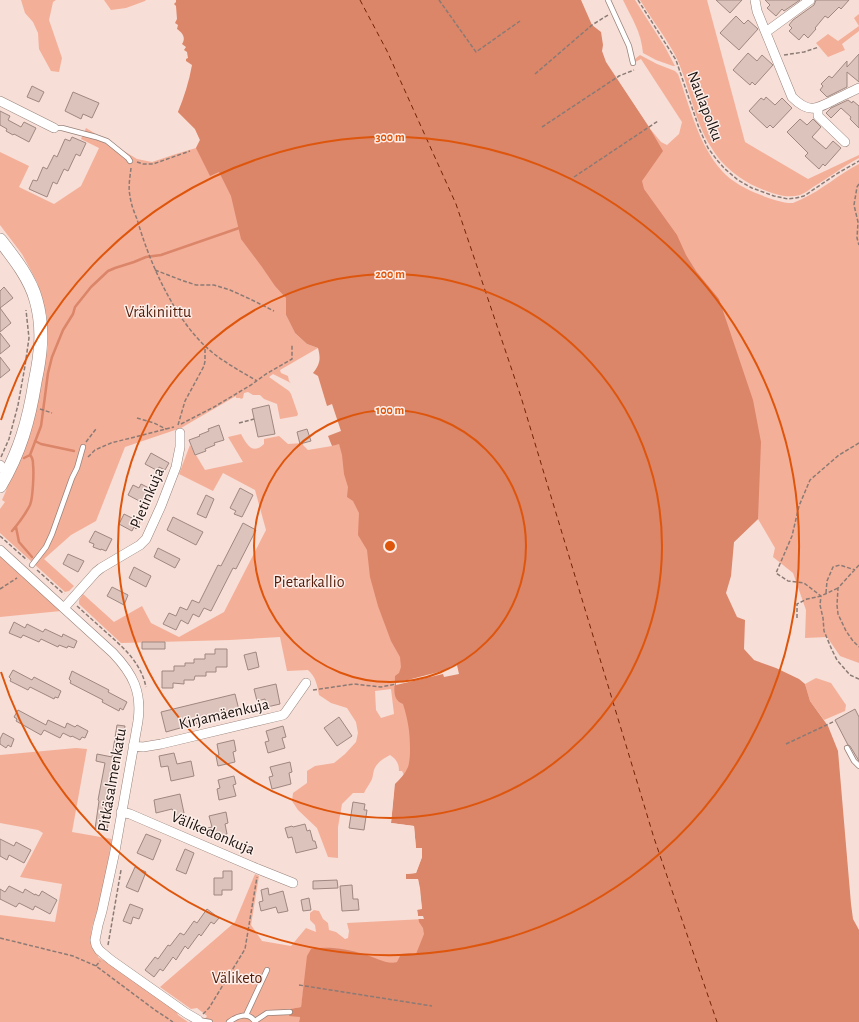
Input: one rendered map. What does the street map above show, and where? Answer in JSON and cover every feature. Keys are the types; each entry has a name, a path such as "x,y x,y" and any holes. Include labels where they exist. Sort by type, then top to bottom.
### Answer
{"street":[{"path":"755,0 757,11 792,97 799,104 810,108 818,108 859,88"},
{"path":"766,32 810,0"},
{"path":"0,101 54,128"},
{"path":"818,108 818,116 845,142"},
{"path":"0,240 20,266 36,298 41,320 41,343 38,370 31,406 17,452 4,469 0,486"},
{"name":"Pietinkuja","path":"64,608 96,572 140,545 146,539 176,467 180,446 179,430"},
{"name":"Pitkäsalmenkatu","path":"0,550 122,662 135,685 138,694 139,712 115,850 95,940 99,950 111,960 198,1020"},
{"name":"Kirjamäenkuja","path":"133,746 143,747 162,744 283,715 306,683"},
{"name":"Välikedonkuja","path":"121,812 130,814 293,883"}],"lane":[{"path":"608,0 629,46 633,63"},
{"path":"54,128 69,130 107,141 130,161"},
{"path":"32,565 46,547 77,468 83,447"},
{"path":"848,748 854,761 859,766"},
{"path":"246,1015 267,970"},
{"path":"229,1022 234,1018 246,1015 255,1021 267,1013 290,1012"},
{"path":"198,1020 210,1022"}],"path":[{"path":"439,0 476,52 520,22"},
{"name":"Naulapolku","path":"638,0 676,60 699,128 708,148 725,169 738,180 752,188 774,196 788,199 796,198 810,193 838,173 859,161"},
{"path":"535,74 592,25 614,11"},
{"path":"775,56 795,54 819,47"},
{"path":"542,127 619,76 636,70"},
{"path":"574,178 658,121"},
{"path":"190,151 153,164 143,164 130,161 129,195 147,251 155,270 175,308 190,330 205,346 219,357 257,381"},
{"path":"859,184 857,187 854,204 858,222 859,245"},
{"path":"155,270 196,285 214,285 230,290 274,311"},
{"path":"0,459 8,439 18,405 25,366 29,338 26,305"},
{"path":"137,418 166,428 179,430 292,359 292,344"},
{"path":"179,430 185,401 204,366 205,346"},
{"path":"239,423 254,419"},
{"path":"77,468 95,450 111,443 166,428"},
{"path":"83,447 96,429"},
{"path":"821,596 804,583 788,581 776,573 792,536 799,506 810,480 839,455 859,443"},
{"path":"826,593 827,581 833,567 840,565 855,570"},
{"path":"797,618 797,604 807,599 821,596 838,588 859,566"},
{"path":"0,589 20,576"},
{"path":"838,588 838,614 853,642 859,647"},
{"path":"821,596 820,605 824,631 832,650 837,660 850,675 859,679"},
{"path":"301,691 354,684 382,687 396,684"},
{"path":"786,744 835,721"},
{"path":"198,1020 209,1008 245,949 258,869"},
{"path":"0,938 73,956 96,966 154,1010 173,1022"},
{"path":"299,985 432,1006"}],"green space":[{"path":"21,0 56,0 53,2 49,20 62,58 59,72 51,71 39,49 38,33 33,22 25,13"},
{"path":"104,0 146,0 126,8 111,10"},
{"path":"623,0 635,0 665,47 675,66 656,60 643,53 638,32"},
{"path":"640,0 707,0 745,142 808,179 859,155 859,158 800,195 795,196 784,196 768,192 752,185 738,176 720,160 705,137 676,56"},
{"path":"859,14 859,26 854,18"},
{"path":"859,26 859,31 842,44 845,50 828,57 816,43 828,34 838,41"},
{"path":"640,55 675,71 678,74 696,125 707,149 722,171 730,179 745,188 772,199 786,203 793,203 817,191 844,172 859,164 859,663 840,656 827,637 805,638 806,610 793,573 773,557 775,548 758,519 734,542 635,188 651,130 661,142 667,145 679,134 682,122 641,59 635,62 635,59"},
{"name":"Vräkiniittu","path":"184,98 239,165 286,298 286,315 295,333 307,344 318,348 280,370 281,373 288,376 291,383 273,374 269,377 289,391 298,414 297,416 280,419 277,404 264,399 260,395 253,395 248,392 244,393 243,398 236,398 236,396 181,428 125,447 96,521 71,535 44,559 74,586 69,591 65,592 0,533 0,509 5,502 2,500 42,374 48,347 47,317 37,282 22,254 0,225 0,152 29,166 19,187 54,204 81,186 99,148 81,139 86,128 137,159 152,162 196,148 200,140 195,129 178,112"},
{"name":"Pietarkallio","path":"241,434 250,447 256,449 264,444 264,439 279,436 288,444 303,443 308,450 332,446 339,443 412,679 394,683 394,686 410,682 420,768 396,783 404,775 402,771 399,771 398,763 390,755 383,759 375,767 371,781 364,793 353,793 342,804 338,827 338,858 328,857 317,828 298,810 292,801 293,793 307,783 307,771 315,766 334,763 356,742 358,733 356,722 347,708 331,703 319,695 314,678 308,670 287,671 280,637 121,643 79,604 79,600 83,594 114,622 142,606 151,623 179,637 224,612 266,530 255,490 223,473 213,491 179,474 190,445 205,470 243,462 228,437","holes":["391,689 394,714 381,718 376,710 375,691"]},
{"path":"0,556 61,611 0,617"},
{"path":"816,678 831,683 846,705 845,711 824,720 810,701 805,684"},
{"path":"76,748 87,749 72,832 112,839 102,896 92,927 91,937 99,955 98,957 103,960 104,959 177,1012 178,1015 188,1022 0,1022 0,915 55,922 62,884 20,877 43,833 38,830 0,823 0,755"},
{"name":"Väliketo","path":"255,874 259,876 251,925 262,941 291,946 306,928 316,932 315,925 310,920 310,913 314,910 319,911 323,919 328,923 329,930 336,932 345,939 348,938 349,931 347,923 424,919 428,924 418,957 304,986 301,1007 290,1009 300,1017 299,1022 203,1022 207,1016 197,1008 191,1009 160,987 235,922"}],"shaded area":[{"path":"176,0 581,0 592,25 601,32 603,45 602,51 606,62 663,151 642,181 644,189 677,235 686,255 696,271 719,299 753,400 761,442 758,519 734,542 731,576 726,593 737,617 745,620 744,649 754,660 776,668 799,679 805,684 810,701 828,726 838,751 851,904 853,919 859,930 859,1022 299,1022 300,1017 289,1016 290,1009 301,1007 307,956 311,949 344,949 364,954 385,962 393,963 397,962 401,954 416,954 424,934 423,928 419,922 417,909 422,909 418,879 406,879 406,874 416,873 422,857 422,849 416,849 414,826 391,823 395,784 405,772 409,762 409,731 403,704 399,702 394,692 395,676 399,673 401,667 400,657 391,641 378,606 370,577 367,550 358,535 359,513 353,501 347,497 348,487 344,474 339,444 332,446 328,436 341,431 332,404 327,406 318,376 313,373 319,361 318,348 307,344 295,333 286,315 286,298 275,286 241,239 231,196 219,172 210,176 196,148 200,140 195,129 178,112 192,65 186,61 188,58 187,52 184,50 186,47 182,44 184,40 183,36 177,29 178,25 175,23 177,19 176,6 174,4"}],"pier":[{"path":"457,665 459,674 444,677 443,674 396,685 396,683 450,669 450,667"},
{"path":"392,790 394,790 391,823 414,826 416,848 422,848 422,857 416,873 406,874 406,879 418,879 422,909 417,910 418,916 423,916 424,919 416,919 415,909 420,907 417,881 404,880 405,872 414,871 420,857 420,850 416,851 414,849 412,828 389,824"}],"building":[{"path":"716,0 742,0 730,13"},
{"path":"765,0 800,0 784,11 782,9 776,16 767,8 770,5"},
{"path":"816,0 849,0 841,9 839,7 828,18 825,16 808,38 804,34 799,40 789,31 792,28 789,25 793,20 814,5"},
{"path":"736,16 744,24 748,20 758,29 739,50 720,33"},
{"path":"748,53 757,61 762,55 773,65 755,85 752,82 750,85 733,70"},
{"path":"859,54 859,82 847,72 847,87 827,97 820,90 823,86 821,84 829,76 832,78 847,61 847,67"},
{"path":"32,86 44,92 39,102 27,97"},
{"path":"73,92 99,103 92,118 83,114 81,119 65,111"},
{"path":"766,97 775,105 782,98 792,108 773,128 770,125 767,128 749,111 761,98 764,100"},
{"path":"848,100 852,103 853,101 859,106 859,128 850,119 851,117 841,108 831,118 826,113 831,108"},
{"path":"0,111 10,116 8,120 21,127 24,122 36,128 29,142 6,131 7,129 0,125"},
{"path":"800,119 807,125 813,119 821,127 812,137 826,149 833,141 841,148 825,166 823,164 819,169 805,156 808,153 787,132"},
{"path":"72,137 86,143 80,156 76,154 68,171 64,169 57,184 53,182 47,197 29,189 33,180 37,181 43,167 47,169 54,155 57,157 65,139 70,141"},
{"path":"4,287 13,298 0,308 0,291"},
{"path":"0,308 11,323 0,332"},
{"path":"0,333 10,346 0,354"},
{"path":"0,357 10,370 0,378"},
{"path":"269,405 275,434 258,437 252,409"},
{"path":"219,425 224,440 214,443 215,445 205,449 206,451 195,455 189,440 209,431 208,429"},
{"path":"307,429 311,441 300,444 297,432"},
{"path":"151,453 169,463 165,470 159,467 158,471 145,464"},
{"path":"141,484 149,488 147,492 151,494 145,504 128,495 133,485 139,488"},
{"path":"240,488 253,495 242,517 234,514 236,511 230,508"},
{"path":"206,495 214,499 206,518 197,514"},
{"path":"124,514 140,522 136,529 134,527 132,531 119,524"},
{"path":"173,517 203,532 196,545 167,530"},
{"path":"243,523 256,530 236,569 233,568 211,611 204,608 199,617 193,614 188,624 181,620 176,630 163,624 169,613 176,616 180,607 187,610 192,600 199,603 218,565 221,566"},
{"path":"95,531 112,539 106,551 93,547 94,544 89,542"},
{"path":"158,548 180,559 175,568 154,557"},
{"path":"68,554 84,561 78,572 63,564"},
{"path":"134,567 151,576 146,587 129,578"},
{"path":"112,587 128,595 124,605 107,596"},
{"path":"14,622 25,628 27,624 43,632 45,629 62,637 63,634 77,641 74,648 68,646 67,648 59,645 58,647 41,639 39,642 23,635 21,638 9,633"},
{"path":"142,642 165,642 165,649 142,649"},
{"path":"215,649 227,649 227,667 216,667 216,672 206,672 206,676 195,676 194,680 184,680 184,684 173,683 173,688 162,688 162,671 174,671 174,666 185,666 185,663 194,663 194,659 205,659 205,654 215,654"},
{"path":"256,652 259,667 248,670 244,655"},
{"path":"13,670 32,680 34,677 61,691 58,698 55,697 54,699 30,687 28,690 10,681 11,679 9,677"},
{"path":"72,671 109,690 108,692 127,702 123,710 120,708 119,711 102,702 103,700 70,683 71,681 69,679"},
{"path":"276,684 280,704 267,707 265,699 257,701 254,689"},
{"path":"235,694 240,714 212,719 166,732 161,712"},
{"path":"855,709 859,717 859,761 848,745 835,720"},
{"path":"18,710 46,725 48,720 65,728 67,723 75,727 77,725 88,731 85,738 82,737 80,740 63,733 60,738 44,730 41,735 16,721 17,719 14,717"},
{"path":"339,717 352,736 337,746 324,728"},
{"path":"117,725 125,726 117,770 113,769 110,784 112,784 111,788 115,789 111,803 107,831 95,829 98,800 105,763 96,761 97,754 112,757"},
{"path":"283,726 286,737 282,738 285,748 268,753 265,742 269,741 266,731"},
{"path":"3,733 14,739 11,747 8,745 6,748 0,744 0,739"},
{"path":"234,740 236,751 233,752 235,762 218,766 216,756 219,755 217,744"},
{"path":"174,753 177,764 191,761 194,776 171,781 168,766 161,767 159,756"},
{"path":"290,762 292,772 289,773 291,784 272,789 269,777 273,776 270,767"},
{"path":"234,776 236,784 233,785 236,796 219,800 217,789 220,788 218,780"},
{"path":"180,794 184,813 178,817 172,809 156,813 154,800"},
{"path":"353,802 365,804 364,810 367,810 364,830 349,828"},
{"path":"226,812 228,823 225,824 227,834 211,838 208,828 212,827 209,816"},
{"path":"305,824 307,831 310,830 317,848 296,853 292,837 288,838 285,828"},
{"path":"146,834 161,840 153,860 137,853"},
{"path":"0,839 14,846 16,842 31,850 24,863 9,855 7,860 0,856"},
{"path":"185,849 194,853 186,874 176,870"},
{"path":"135,867 146,872 138,892 126,887"},
{"path":"223,871 232,871 232,890 222,890 222,895 214,895 214,878 223,878"},
{"path":"337,880 338,888 313,889 313,881"},
{"path":"352,885 353,899 358,899 359,910 342,911 340,886"},
{"path":"9,886 23,893 25,889 39,896 42,891 57,900 50,914 35,906 33,910 19,903 16,907 0,899 0,889 5,892"},
{"path":"268,888 269,895 283,891 288,911 278,913 276,907 261,911 259,902 263,901 261,890"},
{"path":"309,898 311,910 303,911 301,900"},
{"path":"130,904 143,909 139,919 133,917 131,924 123,921"},
{"path":"207,909 219,918 214,924 211,922 201,936 199,934 188,949 185,946 176,960 173,957 163,971 160,969 154,977 145,970 155,957 158,959 168,945 170,946 180,933 184,935 194,921 197,923"}],"waterway":[{"path":"12,531 24,515 31,502 33,460 30,455 41,426 48,373 52,357 63,330 73,314 75,307 91,287 108,271 146,257 161,255 239,228"},
{"path":"35,441 41,444 74,451"},
{"path":"24,458 30,455"},
{"path":"16,527 19,542 32,557"}],"ferry route":[{"path":"360,0 387,51 456,204 521,397 654,838 717,1022"}]}
